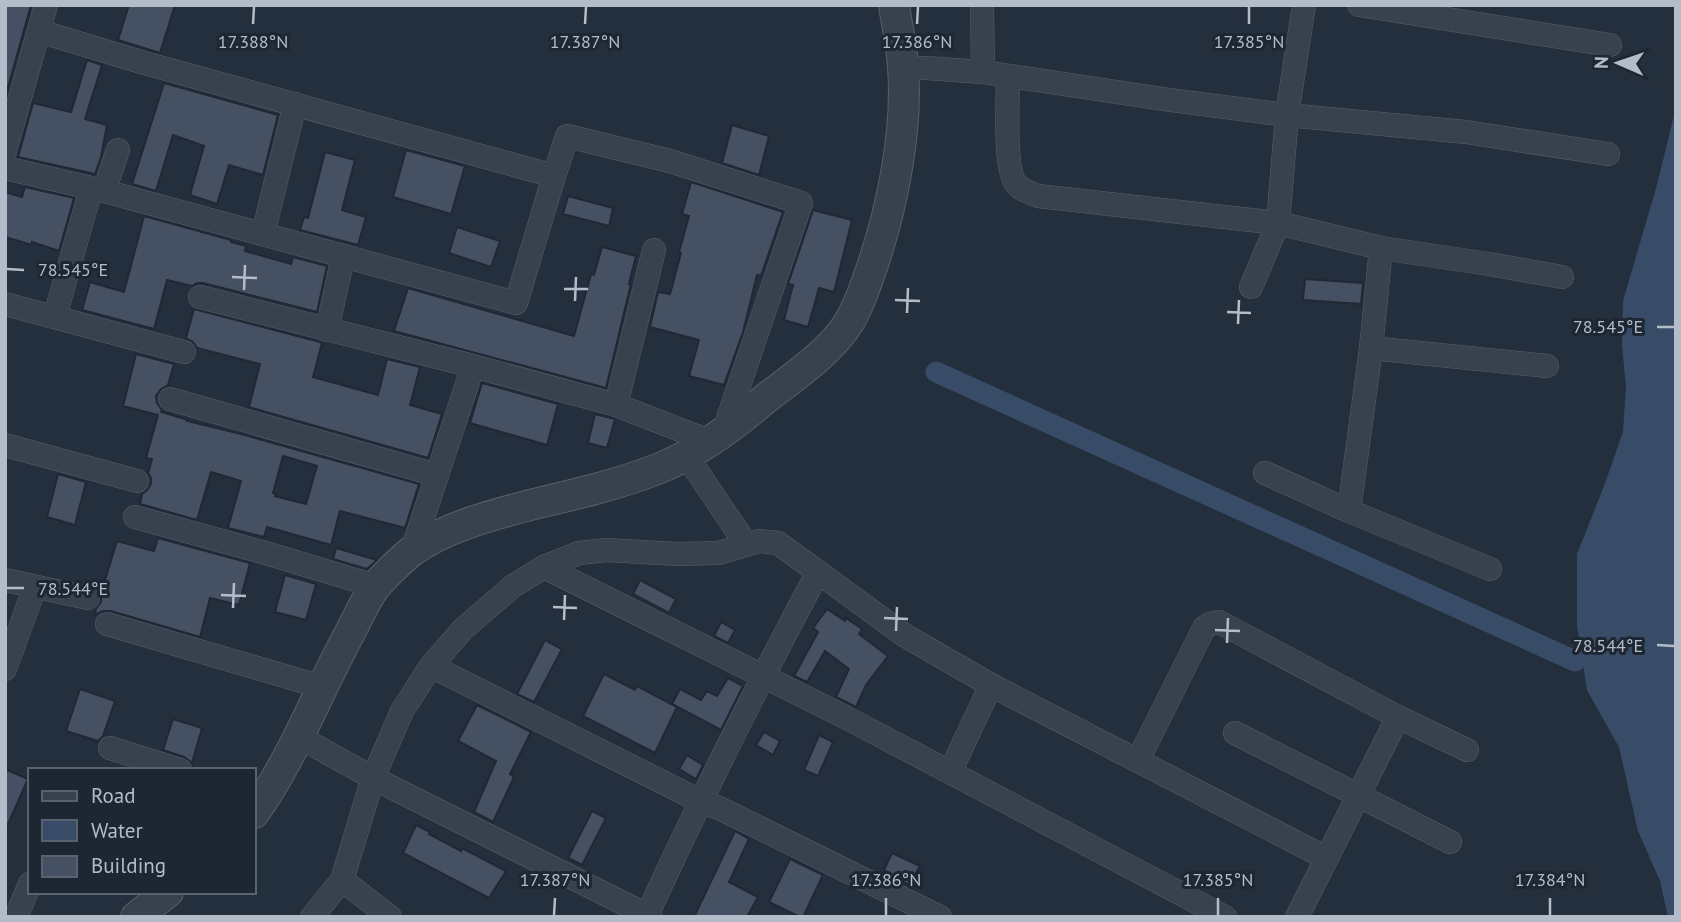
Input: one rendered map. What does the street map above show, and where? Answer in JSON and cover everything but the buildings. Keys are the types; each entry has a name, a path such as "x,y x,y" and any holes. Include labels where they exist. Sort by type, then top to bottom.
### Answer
{"street":[{"path":"5,150 46,5"},
{"path":"257,803 299,737 375,586 412,551 451,529 485,517 596,489 662,467 706,443 830,346 848,324 862,296 890,204 915,68 894,5"},
{"path":"978,71 982,5"},
{"path":"1251,288 1278,223 1287,115 1304,5"},
{"path":"1359,5 1610,45"},
{"path":"1439,5 1453,10 1464,5"},
{"path":"39,31 141,62 554,176"},
{"path":"915,68 978,71 1171,100 1287,115 1466,132 1608,154"},
{"path":"1008,76 1010,169 1017,186 1038,196 1278,223 1381,248 1562,277"},
{"path":"263,234 295,104"},
{"path":"5,168 97,190 516,303 567,136 670,161 801,203 706,443 716,501 742,538"},
{"path":"55,316 97,190 118,150"},
{"path":"1349,511 1371,348 1381,248"},
{"path":"616,405 654,250"},
{"path":"327,330 343,257"},
{"path":"200,297 616,405 706,443"},
{"path":"5,304 184,352"},
{"path":"1371,348 1547,366"},
{"path":"412,551 473,366"},
{"path":"170,399 437,475"},
{"path":"5,444 137,481"},
{"path":"1265,473 1490,569"},
{"path":"135,517 375,586"},
{"path":"312,917 341,880 366,775 431,666 463,629 513,586 544,567 579,553 607,550 709,554 719,553 742,538 778,543 904,635 991,685 1326,858"},
{"path":"544,567 950,772 1225,917"},
{"path":"299,737 366,775 648,916 700,801 762,676 818,572"},
{"path":"5,580 88,598"},
{"path":"5,669 36,587"},
{"path":"1138,760 1204,628 1219,622 1398,717 1467,750"},
{"path":"107,624 322,687"},
{"path":"431,666 700,801 940,917"},
{"path":"950,772 991,685"},
{"path":"1297,917 1398,717"},
{"path":"1235,733 1450,842"},
{"path":"110,748 174,768"},
{"path":"341,880 390,917"},
{"path":"16,917 28,889"},
{"path":"136,917 165,894"}],"water":[{"path":"1676,107 1676,917 1668,917 1660,881 1638,831 1619,747 1587,690 1577,625 1577,554 1623,432 1626,387 1622,345 1623,301 1657,185"}],"waterway":[{"path":"936,372 1575,661"}]}
